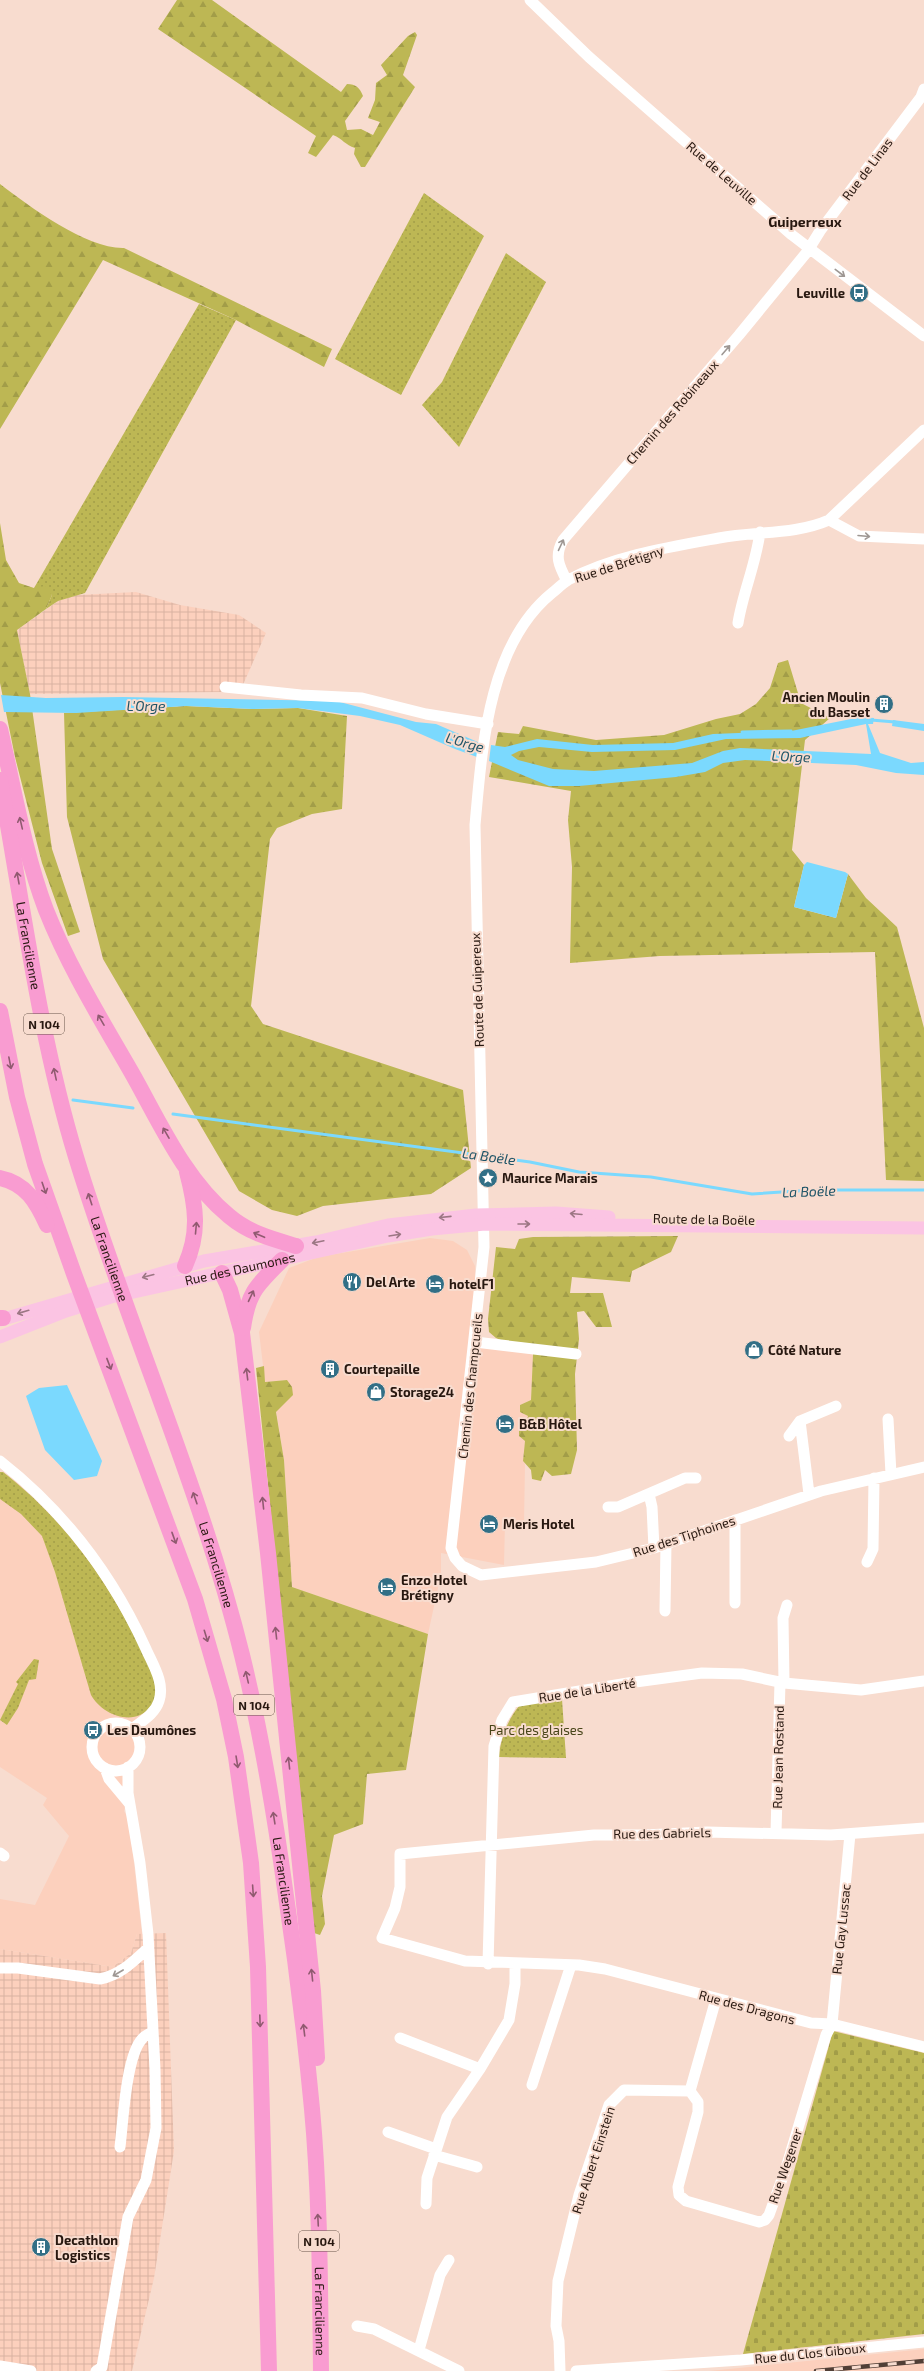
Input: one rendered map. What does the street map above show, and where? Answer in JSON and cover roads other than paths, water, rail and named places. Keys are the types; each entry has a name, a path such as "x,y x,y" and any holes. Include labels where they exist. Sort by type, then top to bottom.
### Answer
{"highway":[{"path":"0,729 29,856 46,910 68,958 92,1003 186,1166 215,1203 236,1222 265,1237 296,1246"},
{"name":"La Francilienne","path":"0,780 56,1083 77,1158 111,1262 196,1501 218,1570 253,1701 281,1862 312,2111 319,2253 321,2371"},
{"name":"N 104","path":"0,1011 17,1097 35,1164 67,1255 195,1599 224,1698 236,1757 251,1863 258,1967 269,2371"},
{"path":"185,1266 194,1242 196,1216 195,1203 186,1166"},
{"path":"0,1178 19,1185 31,1195 40,1208 56,1244 67,1255"},
{"path":"242,1333 251,1294 264,1276 282,1260"},
{"path":"222,1273 230,1290 242,1333 266,1537 313,1991 319,2095 312,2111"}],"main road":[{"name":"Route de la Boële","path":"484,1220 556,1213 597,1217 924,1222"},
{"name":"Rue des Daumones","path":"1,1319 204,1261 296,1246 388,1225 459,1216 484,1220"},
{"name":"Route de la Boële","path":"484,1220 924,1228"},
{"name":"Rue des Daumones","path":"0,1337 66,1311 174,1283 388,1236 484,1220"},
{"path":"204,1261 222,1273"},
{"path":"174,1283 185,1266"}],"street":[{"name":"Rue de Leuville","path":"530,0 589,57 810,248 924,336"},
{"name":"Rue de Linas","path":"810,248 820,232 921,97 924,88"},
{"name":"Chemin des Robineaux","path":"567,581 557,559 558,549 562,540 739,335 810,248"},
{"name":"Rue de Brétigny","path":"482,764 495,686 506,654 521,626 540,603 567,581 617,562 670,547 760,532 815,526 829,520 924,430"},
{"path":"829,520 859,536 924,540"},
{"path":"738,623 741,603 756,558 760,532"},
{"path":"225,687 301,695 362,698 426,714 488,724"},
{"name":"Route de Guipereux","path":"482,764 475,825 484,1220"},
{"name":"Chemin des Champcueils","path":"451,1548 475,1342 484,1220"},
{"path":"475,1342 576,1354"},
{"path":"790,1436 800,1421 836,1406"},
{"path":"888,1419 891,1474"},
{"path":"800,1421 809,1494"},
{"path":"0,1462 25,1481 66,1522 101,1566 129,1612 156,1670 161,1690 154,1711 132,1729"},
{"name":"Rue des Tiphoines","path":"451,1548 455,1558 462,1566 482,1575 596,1562 654,1548 809,1494 924,1467"},
{"path":"608,1507 618,1507 685,1478 696,1478"},
{"path":"867,1562 873,1549 874,1478"},
{"path":"649,1494 652,1507 654,1548"},
{"path":"735,1520 735,1603"},
{"path":"665,1611 666,1543"},
{"name":"Rue Jean Rostand","path":"776,1833 783,1618 787,1605"},
{"name":"Rue de la Liberté","path":"488,1964 494,1746 502,1720 513,1702 628,1682 702,1673 742,1674 782,1682 862,1690 924,1681"},
{"path":"105,1768 113,1770 128,1767 135,1762 140,1748 138,1737 132,1729 123,1723 115,1722 104,1726 97,1731 92,1746 94,1755 105,1768 109,1779 129,1804"},
{"path":"99,2369 128,2217 146,2180 156,2128 156,2069 152,2032 144,1889 134,1824 129,1804 128,1767"},
{"name":"Rue des Gabriels","path":"382,1938 395,1908 400,1887 400,1854 594,1835 644,1835 708,1832 850,1834 924,1828"},
{"name":"Rue Gay Lussac","path":"832,2024 850,1834"},
{"name":"Rue des Dragons","path":"382,1938 465,1961 488,1964 571,1965 605,1969 652,1980 810,2024 832,2024 924,2047"},
{"path":"0,1968 18,1968 100,1979 112,1977 124,1970 148,1948"},
{"path":"426,2204 427,2178 447,2117 480,2069 509,2020 515,1984 515,1964"},
{"path":"532,2085 571,1965"},
{"path":"690,2091 716,1999"},
{"name":"Rue Wegener","path":"690,2091 698,2102 698,2112 678,2187 679,2195 686,2201 759,2222 767,2218 786,2168 826,2035 832,2024"},
{"path":"120,2147 128,2078 134,2054 142,2039 152,2032"},
{"path":"400,2038 480,2069"},
{"name":"Rue Albert Einstein","path":"560,2371 559,2341 556,2326 558,2281 579,2195 609,2105 624,2090 690,2091"},
{"path":"388,2132 435,2152 477,2167"},
{"path":"418,2350 440,2275 449,2260"},
{"path":"357,2326 374,2329 460,2371"},
{"name":"Rue du Clos Giboux","path":"576,2371 741,2360 924,2342"},
{"path":"0,2366 31,2371"}],"water":[{"name":"L'Orge","path":"1,695 46,698 123,697 336,701 416,722 436,724 480,743 477,757 400,725 360,716 298,708 252,709 186,706 76,713 4,712"},
{"name":"L'Orge","path":"861,717 874,718 873,724 868,724 880,753 911,763 924,762 924,775 896,773 856,765 745,760 723,763 705,772 676,777 579,786 549,786 489,761 491,745 505,747 537,739 593,745 673,743 713,734 791,731","holes":["866,724 871,754 740,748 723,751 692,763 594,771 553,769 518,760 511,755 519,751 539,747 592,752 675,750 726,739 800,738"]},
{"path":"893,720 924,724 924,731 892,726"},
{"path":"807,862 848,874 836,918 794,907 804,865"},
{"path":"67,1385 102,1461 97,1476 74,1480 45,1450 26,1396 39,1388"}],"waterway":[{"path":"871,720 895,722"},
{"path":"742,732 791,731"},
{"name":"La Boële","path":"73,1100 133,1108"},
{"name":"La Boële","path":"173,1114 530,1162 579,1172 651,1177 752,1194 813,1190 924,1190"}],"railway":[{"path":"816,2371 924,2361"}],"place":[{"name":"Leuville","path":"859,293"},
{"name":"Ancien Moulin du Basset","path":"884,704"},
{"name":"Maurice Marais","path":"488,1178"},
{"name":"Del Arte","path":"352,1282"},
{"name":"hotelF1","path":"435,1284"},
{"name":"Côté Nature","path":"754,1350"},
{"name":"Courtepaille","path":"330,1369"},
{"name":"Storage24","path":"376,1392"},
{"name":"B&B Hôtel","path":"505,1424"},
{"name":"Meris Hotel","path":"489,1524"},
{"name":"Enzo Hotel Brétigny","path":"387,1587"},
{"name":"Les Daumônes","path":"93,1730"},
{"name":"Decathlon Logistics","path":"41,2247"}],"district":[{"name":"Guiperreux","path":"805,221"}],"park label":[{"name":"Parc des glaises","path":"536,1730"}]}
